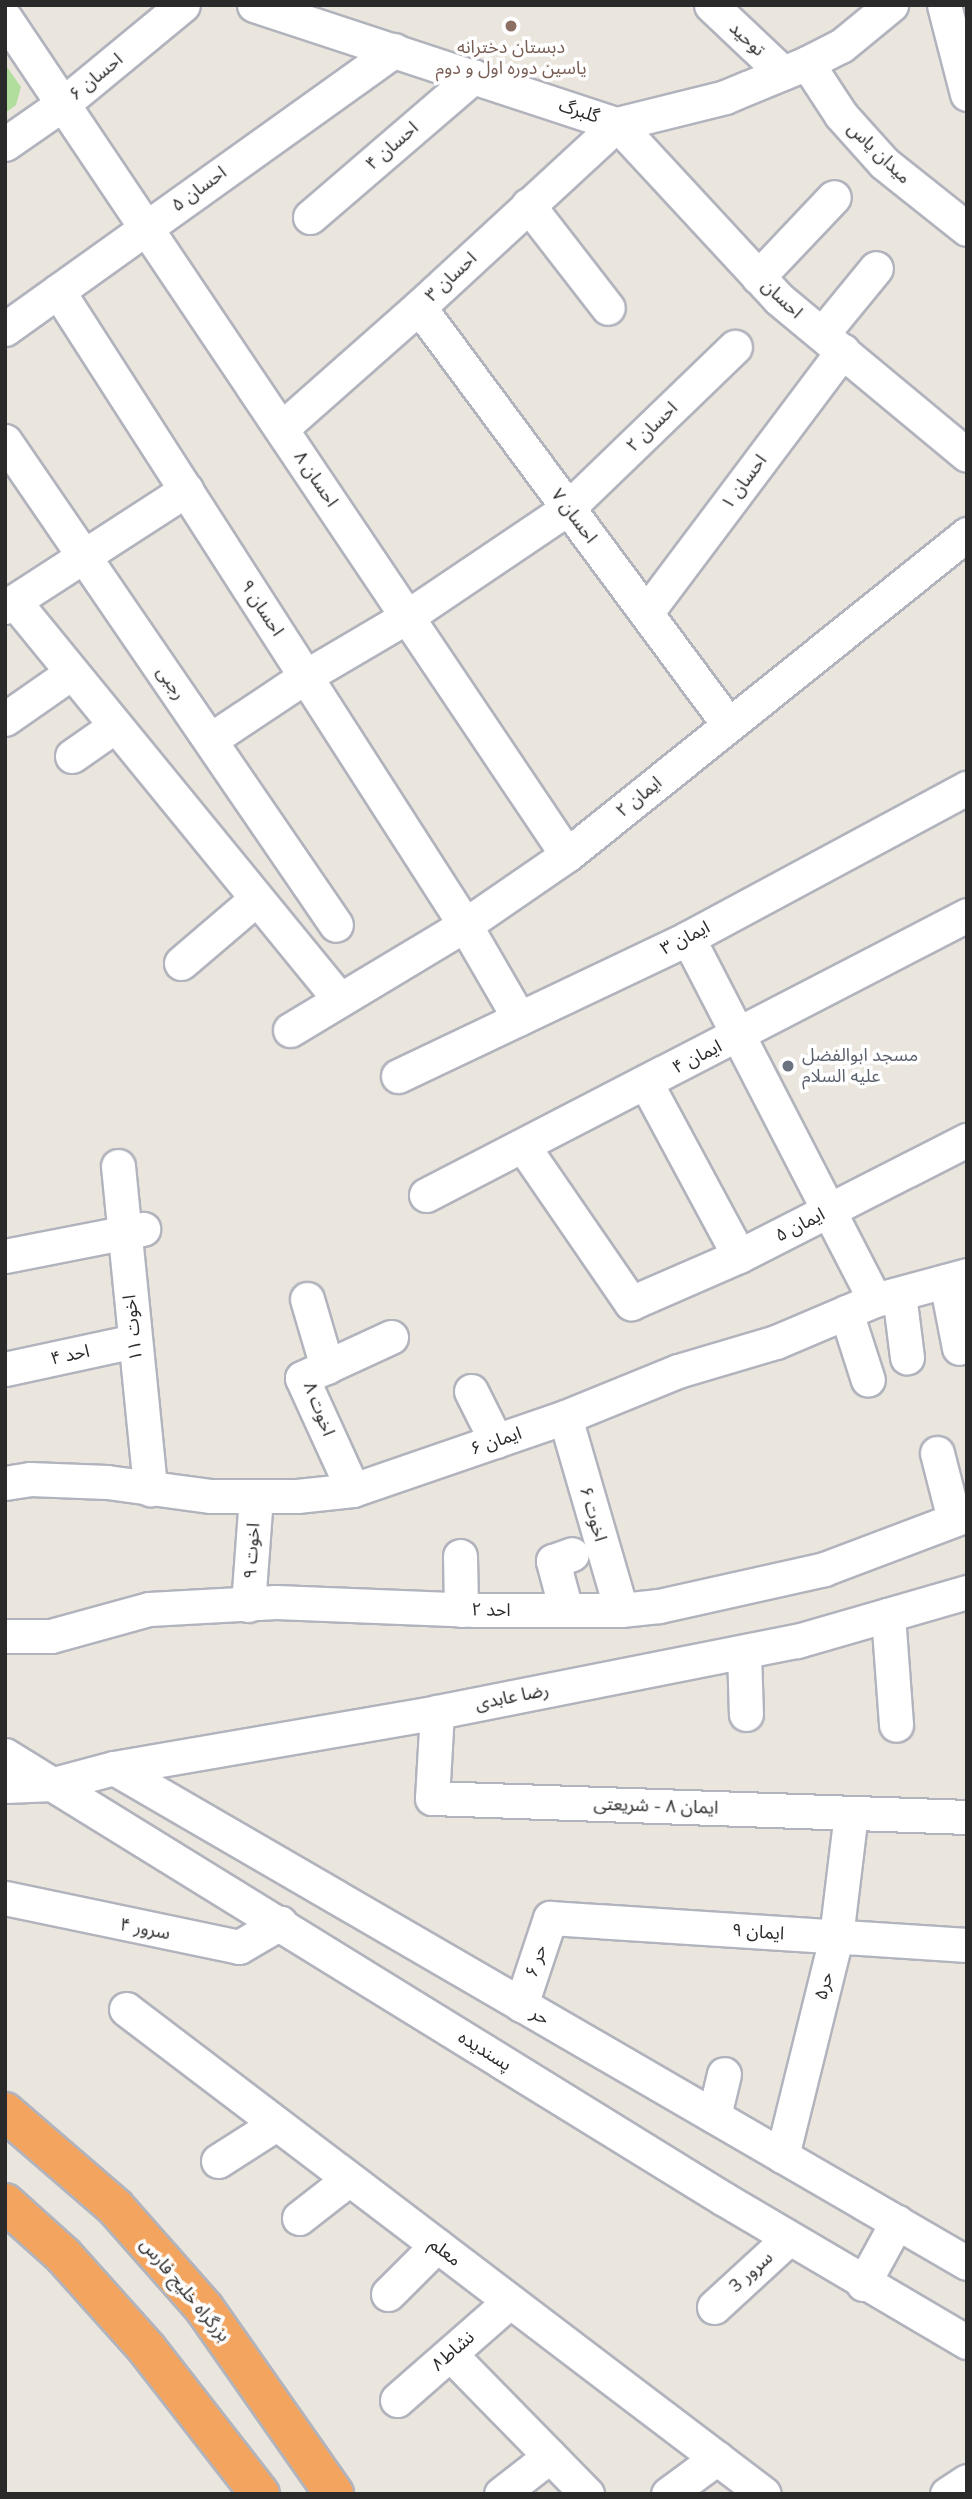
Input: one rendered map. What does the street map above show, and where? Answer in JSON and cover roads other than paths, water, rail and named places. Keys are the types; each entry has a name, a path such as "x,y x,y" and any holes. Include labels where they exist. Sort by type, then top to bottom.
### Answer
{"highway":[{"name":"بزرگراه خلیج فارس","path":"5,2112 115,2207 204,2308 334,2494"},
{"path":"5,2203 63,2255 147,2349 260,2494"}],"street":[{"name":"احسان ۶","path":"5,144 64,103 183,5"},
{"name":"گلبرگ","path":"254,5 617,124 725,97 795,68 841,46 891,5"},
{"name":"توحید","path":"711,5 795,68"},
{"path":"944,5 967,94"},
{"name":"احسان ۸","path":"5,18 568,855"},
{"name":"احسان ۵","path":"5,329 394,50"},
{"name":"میدان یاس","path":"795,68 884,163 967,229"},
{"name":"احسان ۴","path":"310,217 474,76"},
{"name":"احسان ۳","path":"282,428 419,307 617,124"},
{"name":"احسان","path":"617,124 779,299 967,455"},
{"path":"758,277 834,197"},
{"path":"528,205 608,308"},
{"name":"احسان ۱","path":"646,613 832,342 876,268"},
{"name":"احسان ۹","path":"58,290 466,925 519,1018"},
{"name":"احسان ۷","path":"419,307 729,725"},
{"name":"احسان ۲","path":"210,740 306,676 408,616 568,508 735,347"},
{"name":"رجبی","path":"5,441 336,925"},
{"path":"187,490 9,604 71,673 340,1000"},
{"name":"ایمان ۲","path":"290,1030 466,925 568,855 967,534"},
{"path":"5,719 71,673"},
{"path":"72,756 115,726"},
{"name":"ایمان ۳","path":"398,1076 688,938 967,788"},
{"path":"181,963 256,899"},
{"name":"ایمان ۴","path":"426,1195 738,1036 967,915"},
{"path":"688,938 873,1302 907,1357"},
{"path":"646,1083 738,1256"},
{"name":"ایمان ۵","path":"523,1146 631,1303 738,1256 967,1140"},
{"name":"اخوت ۱۱","path":"118,1166 134,1231 134,1341 150,1489"},
{"path":"5,1256 134,1231"},
{"path":"956,1278 959,1349"},
{"name":"ایمان ۶","path":"5,1482 30,1479 94,1482 211,1496 297,1496 353,1490 565,1417 678,1371 776,1342 873,1302 956,1278"},
{"path":"307,1299 327,1367"},
{"path":"868,1380 873,1302"},
{"name":"اخوت ۸","path":"353,1490 302,1378 391,1337"},
{"name":"احد ۴","path":"5,1369 134,1341"},
{"path":"471,1391 496,1441"},
{"name":"اخوت ۶","path":"565,1417 621,1610"},
{"path":"937,1453 960,1517"},
{"name":"اخوت ۹","path":"248,1605 256,1496"},
{"name":"احد ۲","path":"5,1636 51,1636 149,1609 276,1602 461,1609 621,1610 659,1606 824,1569 960,1517"},
{"path":"566,1610 554,1561 572,1554"},
{"path":"460,1556 461,1609"},
{"name":"رضا عابدی","path":"5,1786 54,1784 114,1768 437,1712 744,1652 797,1641 967,1592"},
{"path":"888,1615 896,1725"},
{"path":"744,1652 746,1714"},
{"name":"ایمان ۸ - شریعتی","path":"437,1712 432,1798 967,1817"},
{"name":"پسندیده","path":"5,1755 863,2284 967,2342"},
{"name":"حر","path":"114,1768 967,2263"},
{"name":"حر۵","path":"782,2156 836,1937 850,1813"},
{"name":"سرور ۴","path":"5,1898 239,1947 280,1923"},
{"name":"حر ۶","path":"521,2005 550,1918"},
{"name":"ایمان ۹","path":"550,1918 967,1945"},
{"name":"معلم","path":"126,2009 764,2494"},
{"path":"714,2116 724,2074"},
{"path":"218,2161 276,2124"},
{"path":"299,2218 349,2179"},
{"path":"863,2284 897,2222"},
{"name":"سرور 3","path":"714,2306 789,2238"},
{"path":"388,2294 437,2245"},
{"name":"نشاط۸","path":"397,2400 510,2301"},
{"path":"450,2354 587,2494"},
{"path":"501,2494 550,2456"},
{"path":"667,2494 717,2458"},
{"path":"947,2494 967,2481"}],"place":[{"name":"دبستان دخترانه یاسین دوره اول و دوم","path":"511,26"},
{"name":"مسجد ابوالفضل علیه السلام","path":"788,1066"}]}
